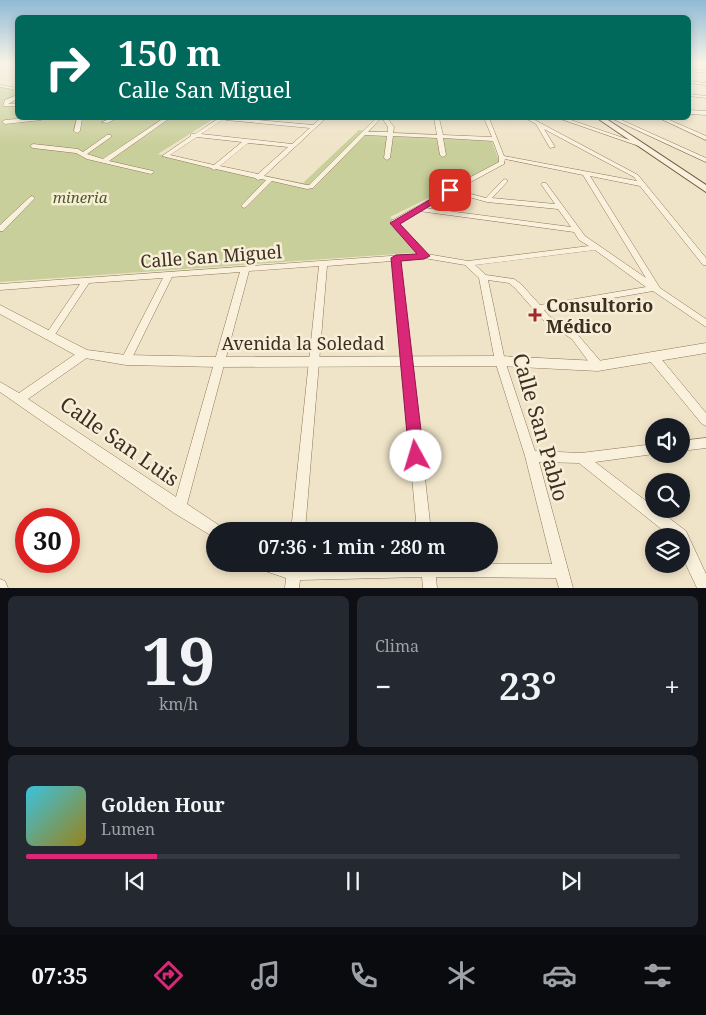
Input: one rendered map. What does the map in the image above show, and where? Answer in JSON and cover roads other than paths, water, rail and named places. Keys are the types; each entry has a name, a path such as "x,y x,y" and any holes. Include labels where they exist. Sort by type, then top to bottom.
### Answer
{"main road":[{"path":"604,120 704,185"}],"street":[{"path":"691,95 706,97"},
{"path":"15,97 6,101 5,105 15,105"},
{"path":"691,112 706,114"},
{"path":"5,122 23,120"},
{"path":"78,131 79,120"},
{"path":"105,122 110,120"},
{"path":"104,161 163,120"},
{"path":"219,120 193,135 165,156 258,178 307,187 312,186 376,120"},
{"path":"248,120 314,126"},
{"path":"258,178 322,120"},
{"path":"387,120 390,124 391,134 387,158"},
{"path":"437,120 443,155"},
{"path":"424,256 394,223 450,190 502,164 502,157 488,120"},
{"path":"532,120 636,176 706,263"},
{"path":"567,120 641,145"},
{"path":"618,120 706,160"},
{"path":"666,120 706,138"},
{"path":"537,122 552,147"},
{"path":"364,132 495,139"},
{"path":"193,135 291,146"},
{"path":"84,154 110,136"},
{"path":"214,168 247,141"},
{"path":"32,146 78,151 88,158 151,172"},
{"path":"502,157 642,184"},
{"path":"586,174 656,288"},
{"path":"244,206 270,180"},
{"path":"487,200 505,181"},
{"path":"544,184 582,238 706,324"},
{"path":"450,190 487,200 561,207"},
{"path":"0,229 32,198"},
{"path":"418,209 576,230"},
{"name":"Calle San Miguel","path":"0,287 424,256 468,263 596,248"},
{"path":"396,258 423,522"},
{"path":"468,263 483,277 511,280 539,308 546,318 575,337 598,366"},
{"path":"299,522 323,264"},
{"path":"179,508 245,270"},
{"path":"126,360 168,276"},
{"name":"Calle San Pablo","path":"483,277 500,361 531,456 566,588"},
{"path":"49,337 86,281"},
{"path":"539,308 656,288"},
{"name":"Avenida la Soledad","path":"0,309 49,337 84,354 126,360 219,362 500,361 598,366 706,348"},
{"path":"21,398 84,354"},
{"path":"654,358 706,421"},
{"name":"Calle San Luis","path":"0,386 21,398 206,525"},
{"path":"690,445 706,443"},
{"path":"531,456 581,458 645,450"},
{"path":"581,458 670,528"},
{"path":"690,556 705,588"},
{"path":"498,569 560,571"},
{"path":"293,575 344,572"},
{"path":"428,572 430,588"}],"place":[{"name":"Consultorio Médico","path":"535,315"}],"park label":[{"name":"mineria","path":"80,197"}]}
